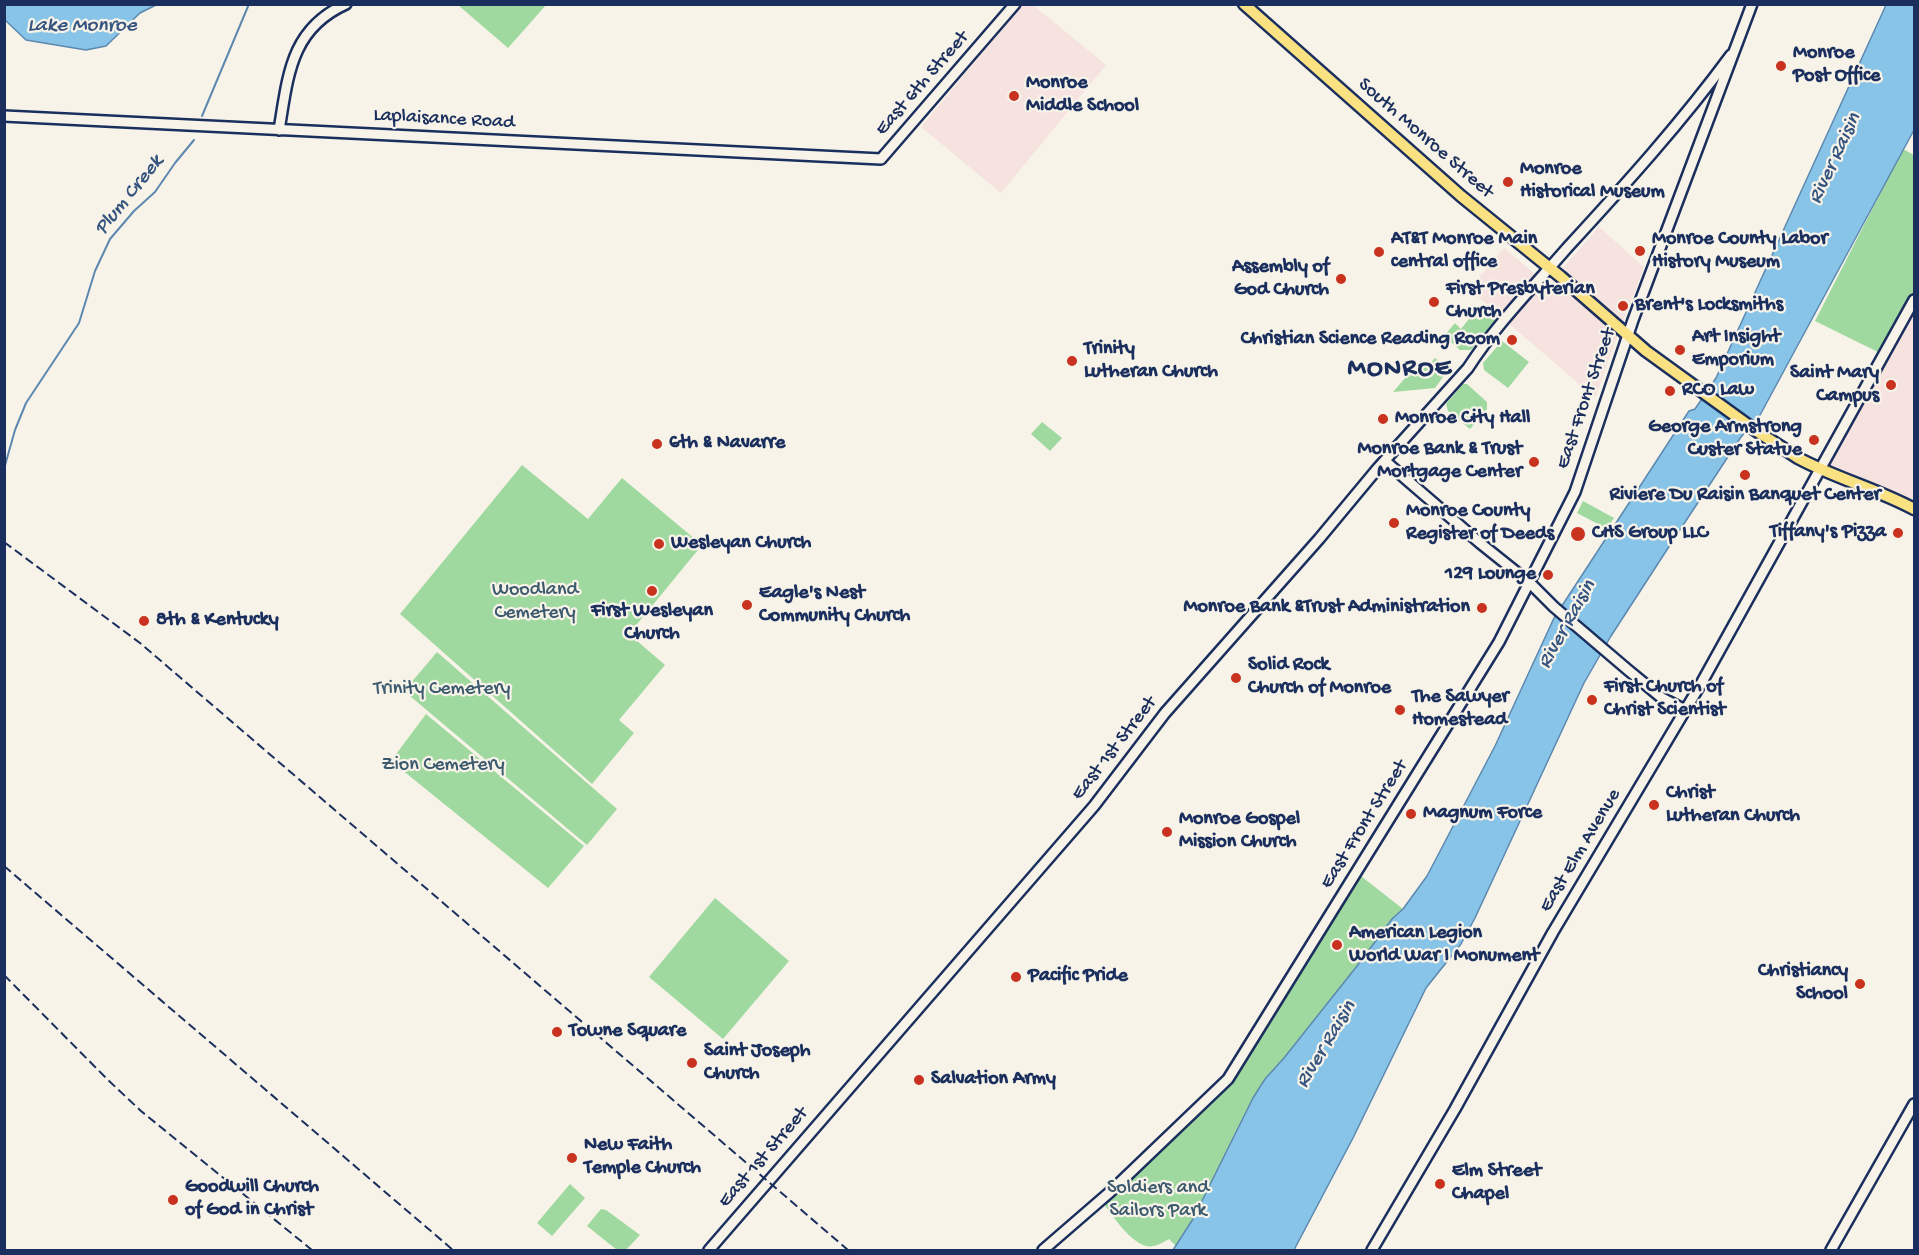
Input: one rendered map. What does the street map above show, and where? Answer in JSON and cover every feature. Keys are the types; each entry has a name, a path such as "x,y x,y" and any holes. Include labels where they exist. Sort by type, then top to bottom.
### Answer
{"main road":[{"name":"South Monroe Street","path":"1244,4 1434,173 1628,335 1700,391 1798,458 1820,470 1880,492 1914,509"}],"street":[{"path":"279,130 288,78 299,46 306,33 326,14 346,4"},
{"name":"East 6th Street","path":"881,159 1015,4"},
{"path":"1731,55 1752,4"},
{"name":"East 1st Street","path":"709,1251 1094,806 1165,713 1468,368 1549,269 1634,174 1709,85 1731,55"},
{"name":"East Front Street","path":"1043,1251 1110,1192 1228,1079 1499,642 1575,492 1633,320 1718,98 1731,55"},
{"name":"Laplaisance Road","path":"4,116 881,159"},
{"name":"East Elm Avenue","path":"1372,1251 1449,1119 1553,932 1685,710 1914,300"},
{"path":"1385,461 1662,698 1685,710"},
{"path":"1831,1251 1914,1104"}],"shaded area":[{"name":"Monroe Middle School","path":"1022,5 1033,5 1106,65 1001,193 921,127"},
{"path":"1599,227 1644,267 1595,398 1469,289 1504,248 1548,285"},
{"name":"Saint Mary Campus","path":"1914,300 1914,509 1820,470"}],"green space":[{"path":"458,5 546,5 508,48"},
{"path":"1903,149 1914,155 1914,300 1884,355 1815,321"},
{"path":"1491,307 1501,316 1471,350 1460,350 1444,336 1455,323 1461,329 1472,315 1479,320"},
{"path":"1502,341 1529,362 1508,388 1484,370 1483,363"},
{"path":"1435,358 1446,367 1446,373 1435,388 1393,392 1412,370 1417,374 1425,364 1428,366"},
{"path":"1463,384 1467,384 1487,402 1487,409 1470,429 1448,411 1446,404"},
{"path":"1042,422 1062,438 1050,451 1031,434"},
{"name":"Woodland Cemetery","path":"522,465 588,519 622,478 702,545 629,634 665,665 619,720 634,733 592,784 400,614"},
{"path":"1583,501 1614,518 1603,534 1595,530 1598,524 1577,513"},
{"name":"Trinity Cemetery","path":"437,652 617,809 587,845 404,691"},
{"name":"Zion Cemetery","path":"426,714 584,846 548,888 391,761"},
{"name":"Soldiers and Sailors Park","path":"1357,873 1403,909 1392,919 1284,1058 1265,1079 1253,1098 1193,1219 1176,1246 1169,1239 1152,1246 1139,1243 1120,1226 1101,1200 1228,1079"},
{"path":"715,898 789,961 723,1039 649,977"},
{"path":"570,1184 585,1198 552,1236 537,1223"},
{"path":"601,1209 606,1210 640,1235 626,1250 617,1250 587,1226"}],"water":[{"name":"Lake Monroe","path":"4,5 156,5 140,13 106,46 86,50 26,40 5,20"},
{"name":"River Raisin","path":"1886,5 1914,5 1914,130 1759,417 1741,437 1611,636 1584,683 1475,918 1461,944 1426,988 1353,1138 1294,1250 1173,1250 1193,1219 1253,1098 1265,1079 1284,1058 1392,919 1403,909 1427,876 1495,746 1554,618 1689,411 1695,409 1716,378"}],"waterway":[{"name":"Plum Creek","path":"202,116 249,4"},
{"name":"Plum Creek","path":"4,469 15,430 26,403 79,323 95,271 110,239 134,211 155,192 194,140"}],"railway":[{"path":"4,542 140,643 848,1250"},
{"path":"4,866 453,1250"},
{"path":"4,975 141,1111 312,1250"}],"place":[{"name":"Monroe Post Office","path":"1781,66"},
{"name":"Monroe Middle School","path":"1014,96"},
{"name":"Monroe Historical Museum","path":"1508,182"},
{"name":"Monroe County Labor History Museum","path":"1640,251"},
{"name":"AT&T Monroe Main central office","path":"1379,252"},
{"name":"Assembly of God Church","path":"1341,279"},
{"name":"First Presbyterian Church","path":"1434,302"},
{"name":"Brent's Locksmiths","path":"1623,306"},
{"name":"Christian Science Reading Room","path":"1512,340"},
{"name":"Art Insight Emporium","path":"1680,350"},
{"name":"Trinity Lutheran Church","path":"1072,361"},
{"name":"Saint Mary Campus","path":"1891,385"},
{"name":"RCO Law","path":"1670,391"},
{"name":"Monroe City Hall","path":"1383,419"},
{"name":"George Armstrong Custer Statue","path":"1814,440"},
{"name":"6th & Navarre","path":"657,444"},
{"name":"Monroe Bank & Trust Mortgage Center","path":"1534,462"},
{"name":"Riviere Du Raisin Banquet Center","path":"1745,475"},
{"name":"Monroe County Register of Deeds","path":"1394,523"},
{"name":"Tiffany's Pizza","path":"1898,533"},
{"name":"CHS Group LLC","path":"1578,534"},
{"name":"Wesleyan Church","path":"659,544"},
{"name":"129 Lounge","path":"1548,575"},
{"name":"First Wesleyan Church","path":"652,591"},
{"name":"Eagle's Nest Community Church","path":"747,605"},
{"name":"Monroe Bank &Trust Administration","path":"1482,608"},
{"name":"8th & Kentucky","path":"144,621"},
{"name":"Solid Rock Church of Monroe","path":"1236,678"},
{"name":"First Church of Christ Scientist","path":"1592,700"},
{"name":"The Sawyer Homestead","path":"1400,710"},
{"name":"Christ Lutheran Church","path":"1654,805"},
{"name":"Magnum Force","path":"1411,814"},
{"name":"Monroe Gospel Mission Church","path":"1167,832"},
{"name":"American Legion World War I Monument","path":"1337,945"},
{"name":"Pacific Pride","path":"1016,977"},
{"name":"Christiancy School","path":"1860,984"},
{"name":"Towne Square","path":"557,1032"},
{"name":"Saint Joseph Church","path":"692,1063"},
{"name":"Salvation Army","path":"919,1080"},
{"name":"New Faith Temple Church","path":"572,1158"},
{"name":"Elm Street Chapel","path":"1440,1184"},
{"name":"Goodwill Church of God in Christ","path":"173,1200"}],"district":[{"name":"MONROE","path":"1400,370"}]}
